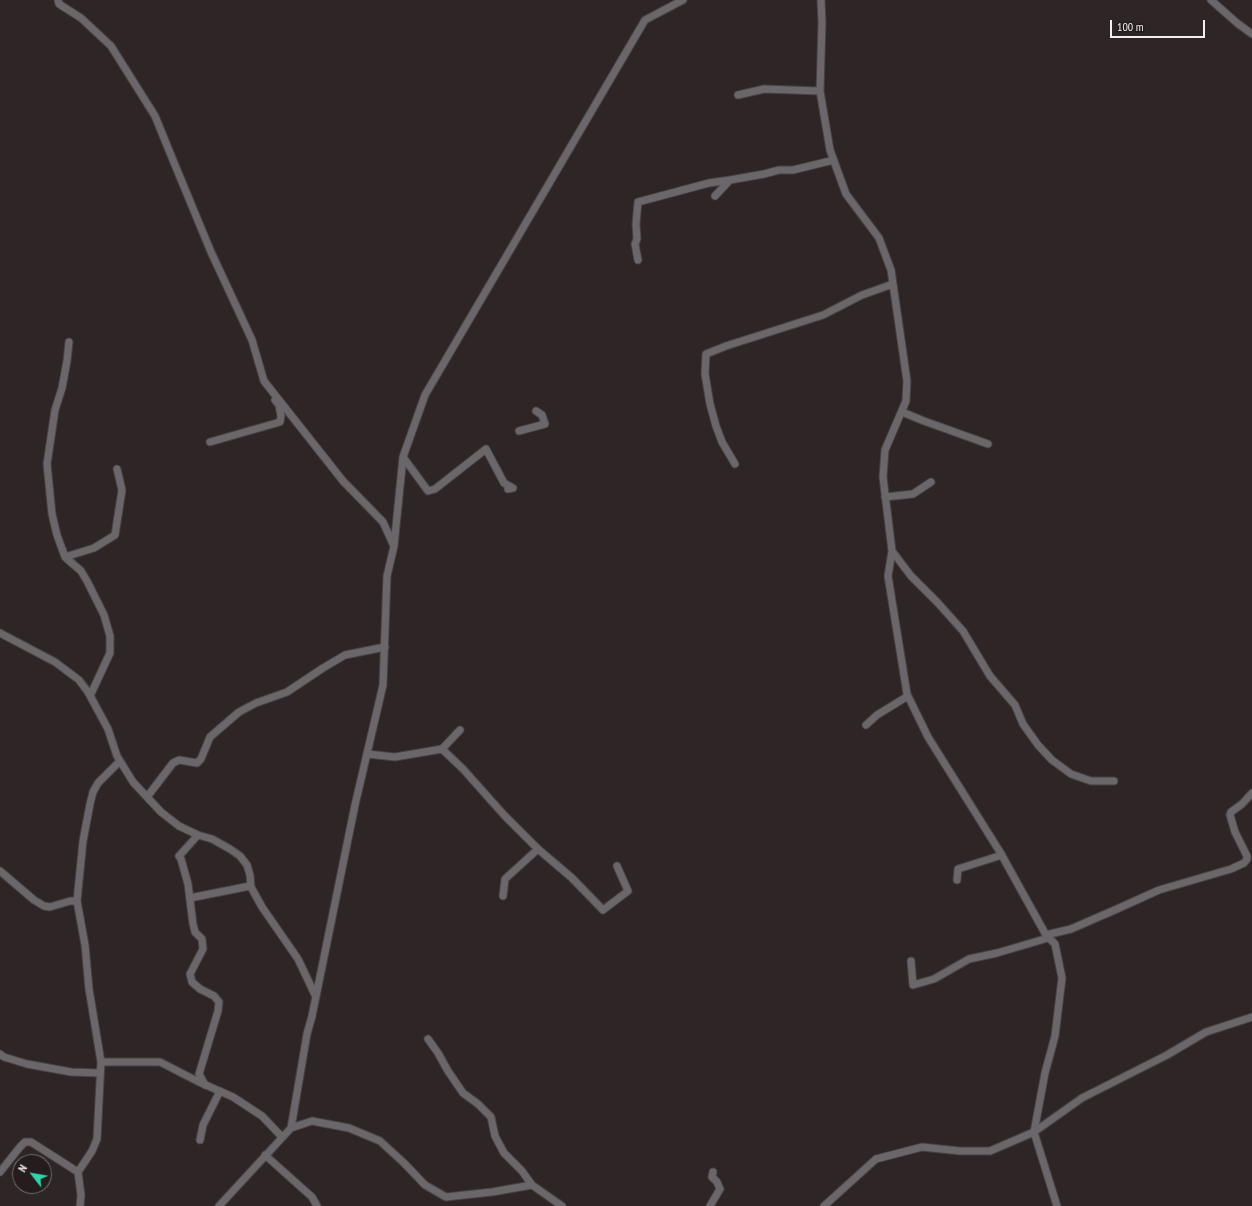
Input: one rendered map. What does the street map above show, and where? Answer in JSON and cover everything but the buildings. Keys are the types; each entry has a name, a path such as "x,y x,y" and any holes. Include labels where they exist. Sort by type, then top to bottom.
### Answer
{"street":[{"path":"58,0 59,4 81,18 111,46 155,116 211,252 252,340 264,381 279,406 281,416 280,422 210,442"},
{"path":"291,1128 307,1034 316,997 355,805 383,685 388,576 394,546 403,456 425,395 645,20 683,0"},
{"path":"821,0 822,22 820,91 830,150 846,194 879,238 891,270 907,381 906,402 885,450 883,477 892,551 888,576 908,696 928,737 1002,855 1047,937 1055,944 1062,978 1055,1036 1045,1073 1034,1132 1057,1206"},
{"path":"1211,0 1237,24 1252,34"},
{"path":"738,95 764,89 820,91"},
{"path":"638,260 636,224 638,202 709,183 779,170 792,170 834,160"},
{"path":"715,196 730,180"},
{"path":"735,464 722,442 710,404 705,374 706,354 726,346 823,315 862,296 893,284"},
{"path":"69,342 62,388 55,410 47,464 52,514 56,535 66,557 81,571 87,580 104,615 110,636 110,652 90,696"},
{"path":"264,381 343,480 383,522 394,546"},
{"path":"519,431 545,424 542,415 536,411"},
{"path":"902,412 988,444"},
{"path":"403,456 428,491 435,489 486,449 504,483 512,488 508,489"},
{"path":"66,557 94,548 116,535 122,490 116,469"},
{"path":"885,497 913,494 931,482"},
{"path":"892,551 911,576 938,603 963,632 990,676 1015,705 1023,724 1038,745 1052,760 1071,774 1091,781 1114,781"},
{"path":"0,633 56,662 79,680 90,696 108,729 120,761 134,782 161,812 179,826 198,835 212,839 240,856 247,865 250,875 250,886 262,907 298,960 316,997"},
{"path":"147,797 173,763 179,760 197,763 201,759 210,737 239,712 256,703 287,692 345,655 385,647"},
{"path":"866,725 877,715 908,696"},
{"path":"367,754 395,757 442,749 460,730"},
{"path":"442,749 463,769 504,815 538,849 572,878 604,910 628,891 617,866"},
{"path":"80,1206 81,1195 78,1172 92,1151 97,1139 101,1062 89,989 85,945 77,900 83,841 93,792 98,783 120,761"},
{"path":"911,961 913,985 934,979 969,959 998,953 1047,937 1117,909 1159,890 1231,868 1244,862 1247,859 1235,832 1230,815 1231,812 1242,804 1252,793"},
{"path":"198,835 179,856 188,884 195,932 202,940 203,949 190,974 192,982 200,989 214,996 219,1002 218,1011 199,1074 205,1085"},
{"path":"503,896 505,878 538,849"},
{"path":"957,880 958,870 1002,855"},
{"path":"0,872 34,900 44,906 50,907 77,900"},
{"path":"190,898 250,886"},
{"path":"824,1206 876,1158 922,1147 960,1151 990,1151 1034,1132 1082,1098 1167,1055 1206,1032 1252,1017"},
{"path":"428,1039 463,1093 478,1104 491,1118 495,1136 504,1153 522,1171 532,1185 562,1206"},
{"path":"0,1054 4,1057 27,1064 71,1072 100,1073"},
{"path":"101,1062 160,1062 205,1085 233,1097 262,1116 282,1137"},
{"path":"200,1140 203,1125 220,1091"},
{"path":"219,1206 291,1128 312,1121 349,1128 380,1141 425,1185 446,1197 492,1192 532,1185"},
{"path":"0,1172 25,1142 31,1142 78,1172"},
{"path":"265,1155 312,1197 316,1206"},
{"path":"710,1206 715,1200 720,1189 712,1177 713,1172"}]}
